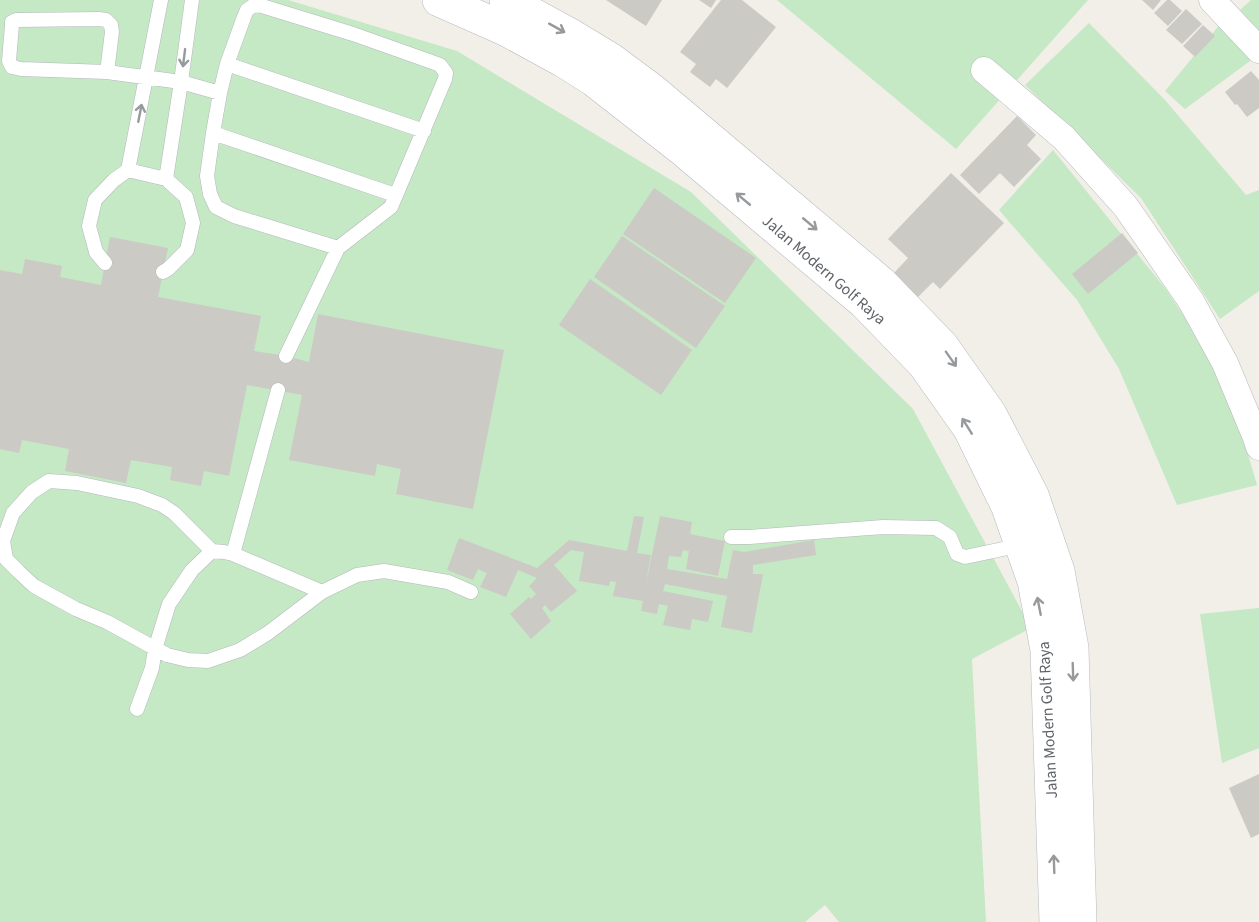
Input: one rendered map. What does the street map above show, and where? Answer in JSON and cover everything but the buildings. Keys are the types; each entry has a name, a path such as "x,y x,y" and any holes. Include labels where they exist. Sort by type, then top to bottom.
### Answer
{"street":[{"name":"Jalan Modern Golf Raya","path":"439,0 507,30 564,61 594,80 681,148 866,303 924,364 970,429 1008,507 1058,571 1072,648 1080,922"},
{"path":"1212,0 1259,50"},
{"name":"Jalan Modern Golf Raya","path":"514,2 610,59 653,91 881,283 942,346 990,414 1032,495 1034,581 1047,650 1056,922"},
{"path":"984,69 1064,138 1126,207 1197,311 1225,363 1259,447"}],"lane":[{"path":"105,262 96,252 89,226 95,200 114,180 128,170 161,0"},
{"path":"166,179 192,0"},
{"path":"286,356 338,248 389,209 446,73 440,65 353,34 254,5 247,10 244,17 227,64 220,93 207,176 210,194 216,207 234,216 338,248"},
{"path":"106,72 112,32 111,25 106,20 16,20 12,22 9,62 12,67 106,72 147,77 181,82 220,93"},
{"path":"227,64 424,130"},
{"path":"213,132 395,195"},
{"path":"128,170 166,179 186,197 194,223 187,250 163,272"},
{"path":"233,554 278,390"},
{"path":"322,592 233,554 212,551 174,513 162,505 138,496 77,483 49,481 32,492 13,513 3,541 6,559 34,586 167,655 188,660 208,661 240,650 268,633 322,592 357,575 384,571 448,582 471,592"},
{"path":"731,537 883,527 936,528 950,537 957,554 965,556 1034,542"},
{"path":"138,709 152,668 155,649 169,604 192,570 212,551"}],"green space":[{"path":"0,0 288,0 457,51 691,192 913,409 1031,628 972,659 986,922 839,922 825,905 805,922 0,922"},
{"path":"777,0 1088,0 956,149"},
{"path":"1251,0 1259,0 1259,30 1240,10"},
{"path":"1089,23 1165,100 1246,195 1259,190 1259,291 1220,319 1141,198 1025,85"},
{"path":"1221,23 1254,58 1185,109 1165,91"},
{"path":"1053,150 1165,288 1200,340 1241,431 1257,485 1177,505 1119,369 1077,300 999,210"},
{"path":"1259,608 1259,748 1222,763 1200,614"}]}
